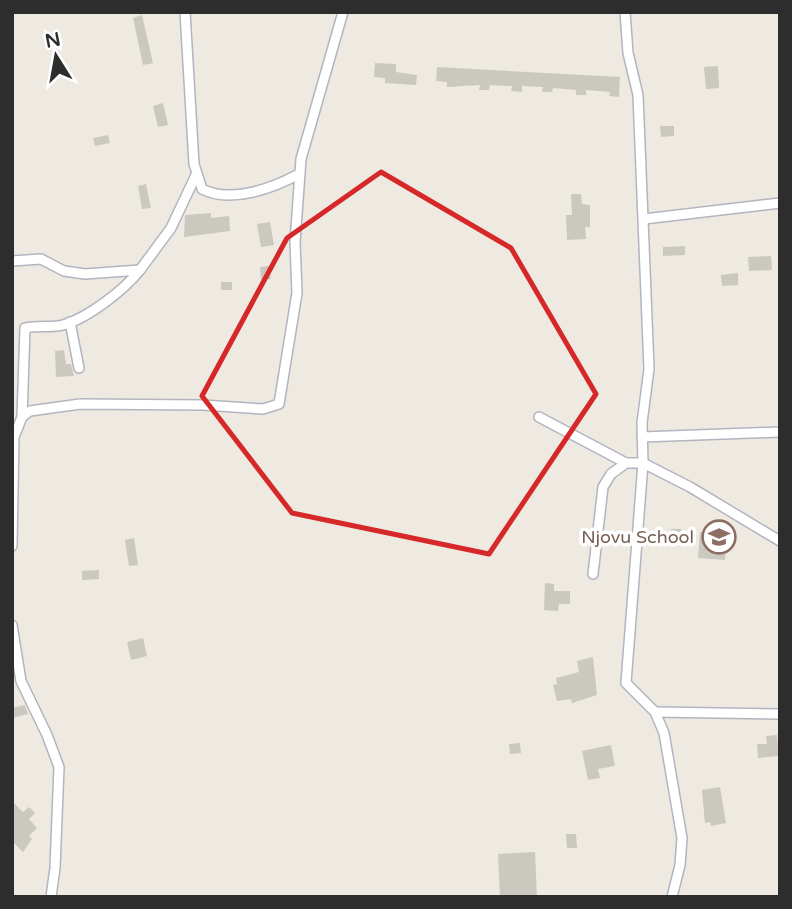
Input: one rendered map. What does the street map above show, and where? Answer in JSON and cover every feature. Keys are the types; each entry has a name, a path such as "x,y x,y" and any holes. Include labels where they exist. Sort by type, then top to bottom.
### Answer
{"street":[{"path":"185,12 196,175 202,189 222,194 262,189 299,174"},
{"path":"22,417 40,409 80,404 203,405 263,409 279,404 297,293 295,242 299,174 343,12"},
{"path":"625,12 628,53 638,95 649,369 626,683 655,712 664,733 682,838 680,865 672,897"},
{"path":"12,546 14,437 22,417 25,328 43,324 61,327 118,292 140,270 171,228 196,175"},
{"path":"644,219 780,202"},
{"path":"12,261 41,259 64,271 85,274 140,270"},
{"path":"70,322 79,368"},
{"path":"539,417 626,463 643,463 690,487 780,541"},
{"path":"642,437 780,432"},
{"path":"593,574 603,487 611,474 626,463"},
{"path":"12,625 21,681 59,767 55,868 51,897"},
{"path":"655,712 780,714"}],"highlighted area":[{"path":"381,172 511,248 596,394 489,554 292,513 202,396 287,238"}],"building":[{"path":"142,15 153,63 143,65 133,18"},
{"path":"375,63 396,64 396,72 417,75 416,85 385,83 385,78 374,77"},
{"path":"718,66 719,88 706,89 704,67"},
{"path":"437,67 620,77 619,97 609,96 610,92 586,90 586,95 576,95 576,90 553,88 552,92 542,92 543,87 522,86 522,92 511,91 512,86 490,85 489,90 479,90 480,85 447,87 447,82 436,81"},
{"path":"163,103 168,125 158,127 153,106"},
{"path":"660,126 674,126 674,136 661,137"},
{"path":"108,135 110,143 95,146 93,138"},
{"path":"146,184 151,208 142,209 138,186"},
{"path":"571,194 581,194 582,204 590,205 590,227 585,227 586,239 567,240 566,215 572,215"},
{"path":"211,213 211,218 229,216 230,231 184,237 185,215"},
{"path":"270,222 274,245 261,247 257,224"},
{"path":"685,246 685,255 663,256 663,247"},
{"path":"771,256 772,270 749,271 748,257"},
{"path":"269,266 271,279 261,280 260,267"},
{"path":"738,273 738,285 722,286 721,275"},
{"path":"221,282 232,282 232,290 221,290"},
{"path":"64,350 66,364 71,364 74,376 56,377 55,351"},
{"path":"671,529 681,529 681,542 671,542"},
{"path":"700,532 714,533 714,541 726,542 725,560 698,558"},
{"path":"134,538 138,565 129,566 125,540"},
{"path":"99,570 99,579 82,580 82,571"},
{"path":"545,583 554,584 554,591 570,591 570,604 559,604 558,611 544,610"},
{"path":"143,638 147,656 131,660 127,642"},
{"path":"593,657 597,695 572,703 571,699 557,701 553,685 557,684 556,678 579,672 577,661"},
{"path":"25,705 28,714 12,718 12,708"},
{"path":"777,735 779,756 758,758 757,744 767,744 766,736"},
{"path":"520,743 521,753 510,754 509,744"},
{"path":"611,745 615,766 598,769 600,778 588,780 582,751"},
{"path":"720,787 726,823 711,826 710,822 705,823 702,790"},
{"path":"12,801 23,812 29,807 35,813 29,819 37,828 29,836 32,839 23,852 12,841"},
{"path":"566,834 576,834 577,848 567,848"},
{"path":"535,852 537,897 500,897 498,854"}],"place":[{"name":"Njovu School","path":"719,537"}]}
